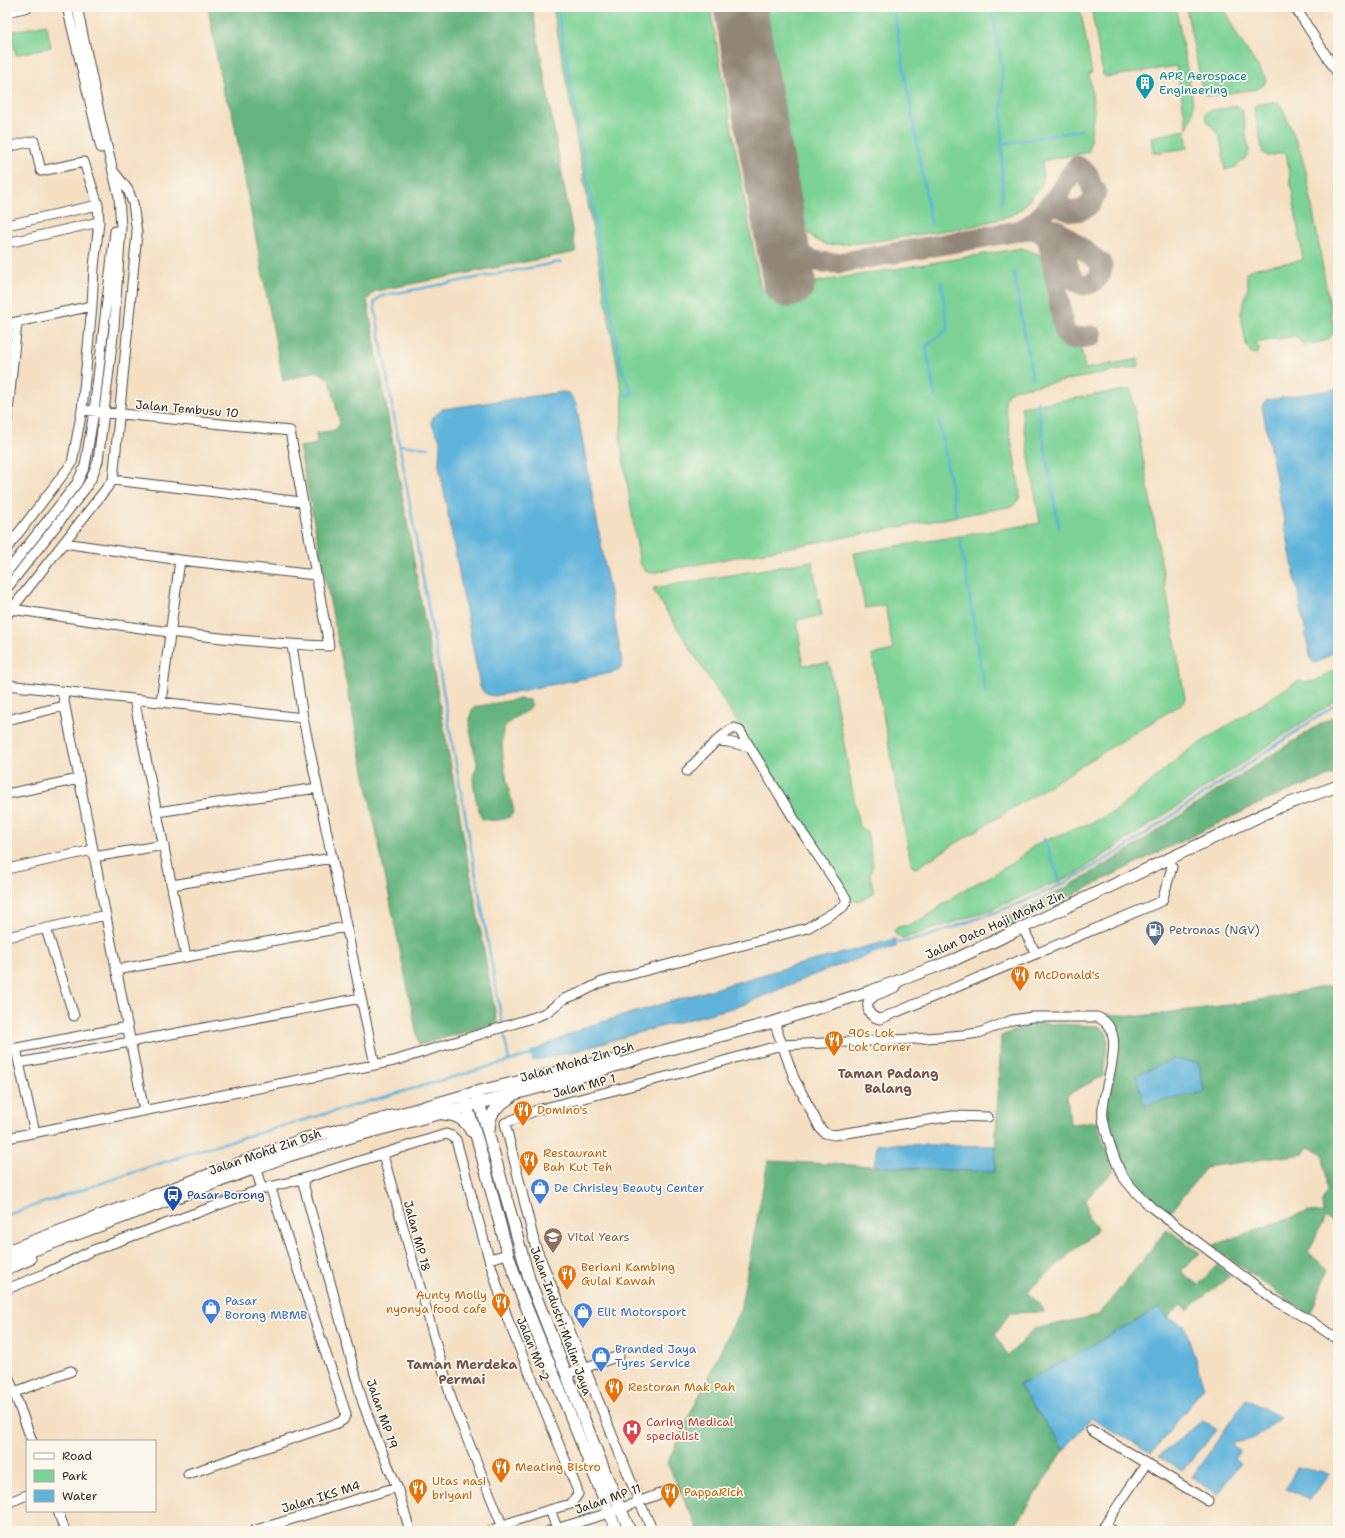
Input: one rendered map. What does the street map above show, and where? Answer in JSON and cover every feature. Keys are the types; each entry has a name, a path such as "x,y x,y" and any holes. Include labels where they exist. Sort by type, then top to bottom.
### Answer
{"main road":[{"name":"Jalan Dato Haji Mohd Zin","path":"651,1054 774,1022 871,991 956,959 1280,807 1338,786"},
{"name":"Jalan Mohd Zin Dsh","path":"7,1260 64,1234 306,1138 379,1120 476,1092 587,1065 651,1054"},
{"name":"Jalan Mohd Zin Dsh","path":"7,1251 64,1234 288,1156 355,1136 590,1074 651,1054"},
{"name":"Jalan Industri Malim Jaya","path":"476,1092 529,1279 630,1531"},
{"path":"489,1136 492,1112 495,1108 518,1093"},
{"name":"Jalan Industri Malim Jaya","path":"464,1096 508,1254 520,1291 617,1531"},
{"path":"438,1114 457,1117 465,1122 478,1146"},
{"path":"7,1243 64,1234"},
{"path":"7,1269 49,1250 64,1234"}],"street":[{"path":"7,12 28,7"},
{"path":"7,572 82,475 98,412 114,328 115,208 112,190 67,7"},
{"path":"77,7 119,197 122,228 115,267"},
{"path":"1295,7 1338,74"},
{"path":"7,147 34,141 41,171 84,162 98,205 99,222 82,410 72,463 7,548"},
{"path":"9,612 113,480 118,415 137,233 132,203 128,190 112,170"},
{"path":"7,225 98,205"},
{"path":"7,243 99,222"},
{"path":"115,267 133,270"},
{"path":"7,324 92,306"},
{"path":"7,422 8,395 18,322"},
{"name":"Jalan Tembusu 10","path":"82,410 118,415 290,431 302,502"},
{"path":"7,588 91,480 98,461 98,412"},
{"path":"9,612 170,632 292,645 329,646 302,502 113,480"},
{"path":"64,543 180,560 316,575"},
{"path":"161,702 180,560"},
{"path":"292,645 303,718 375,1065"},
{"path":"7,685 303,718"},
{"path":"62,691 144,1111"},
{"path":"134,699 186,957"},
{"path":"7,720 64,706"},
{"path":"7,1138 375,1065 413,1055 547,1012 564,999 602,982 807,928 843,907 846,902 846,898 740,731 735,728 731,729 687,771"},
{"path":"717,741 750,747"},
{"path":"7,794 79,779"},
{"path":"157,812 317,788"},
{"path":"7,868 94,853 164,846"},
{"path":"172,884 332,858"},
{"path":"921,972 907,982 874,996 868,1002 867,1009 870,1015 874,1018 880,1019 1162,901 1171,870 1171,865 1168,859"},
{"path":"7,937 106,915"},
{"path":"116,970 346,927"},
{"path":"1023,928 1036,954"},
{"path":"46,929 74,1016"},
{"path":"19,1063 361,998"},
{"path":"781,1045 915,1039 963,1035 979,1033 1012,1020 1032,1017 1097,1017 1104,1020 1109,1025 1112,1032 1114,1045 1102,1117 1121,1174 1136,1193 1151,1208 1276,1301 1311,1321 1338,1340"},
{"path":"774,1022 794,1078 820,1128 826,1133 834,1135 953,1116 988,1117"},
{"path":"35,1133 19,1063 12,1049 127,1027"},
{"name":"Jalan MP 1","path":"653,1531 584,1368 535,1245 506,1122 538,1110 681,1073 781,1045"},
{"name":"Jalan MP 2","path":"383,1155 446,1134 452,1136 456,1140 489,1260 508,1320 577,1489 578,1494 571,1504 550,1510"},
{"path":"7,1289 42,1275 91,1251 266,1188 383,1155"},
{"name":"Jalan MP 18","path":"383,1155 452,1402 502,1525"},
{"path":"188,1474 338,1423 343,1420 346,1414 266,1188 255,1167"},
{"name":"Jalan MP 19","path":"302,1179 364,1403 375,1436 397,1487 410,1531"},
{"path":"489,1260 508,1254"},
{"path":"566,1374 619,1356"},
{"path":"10,1394 71,1371"},
{"path":"7,1373 10,1394 32,1440"},
{"path":"1091,1430 1208,1501"},
{"path":"1114,1531 1103,1529 1146,1464"},
{"name":"Jalan IKS M4","path":"253,1531 397,1487"},
{"name":"Jalan MP 11","path":"553,1530 609,1513 670,1490 674,1490"},
{"path":"7,1503 26,1495"},
{"path":"490,1531 502,1525 550,1510 553,1530"},
{"path":"58,1512 65,1531"}],"green space":[{"path":"208,7 532,7 576,252 375,291 367,300 497,1023 419,1045 299,447 317,444 316,433 335,430 340,424 330,380 317,371 283,381 232,112 223,92"},
{"path":"553,7 710,7 761,291 1022,248 1038,254 1044,259 1059,341 1065,348 1081,348 1085,369 1138,359 1138,367 1013,390 1009,394 1005,404 1020,492 1019,499 1013,506 651,573 646,571 639,558 620,438 623,409 622,393"},
{"path":"766,7 1080,7 1092,73 1089,74 1094,109 1089,152 1042,161 1043,183 1023,208 1004,218 973,226 871,242 827,245 816,240 806,229"},
{"path":"1091,7 1176,7 1193,103 1193,114 1187,128 1176,66 1107,77 1103,75"},
{"path":"1186,7 1223,7 1238,37 1265,77 1266,80 1264,85 1257,89 1209,96 1203,93"},
{"path":"46,24 51,47 16,55 11,32"},
{"path":"1277,102 1283,109 1300,150 1306,172 1334,331 1326,340 1304,345 1295,336 1255,343 1260,349 1257,354 1251,353 1246,344 1241,313 1248,286 1246,272 1256,268 1303,260 1286,152 1268,156 1263,153 1254,108 1258,104"},
{"path":"1238,106 1242,110 1249,150 1246,158 1236,167 1225,170 1220,139 1207,121 1205,114 1208,111"},
{"path":"1185,130 1188,148 1153,153 1151,137"},
{"path":"1131,389 1185,698 1183,703 916,868 913,867 911,864 872,655 893,650 885,605 865,608 854,553 1040,523 1021,407"},
{"path":"812,561 822,616 797,620 803,665 829,663 859,826 867,832 873,865 870,873 874,893 857,901 851,901 653,590 654,588"},
{"path":"1338,668 1338,699 1076,874 988,911 902,939 895,934 894,930 898,927 910,925 926,917 961,891 991,876 1018,859 1036,844 1098,820 1117,810 1186,752 1290,686 1299,681 1313,682"},
{"path":"518,699 529,700 532,704 527,710 511,720 505,727 502,743 505,768 514,811 510,817 503,819 482,819 473,784 473,777 477,764 470,726 471,712 474,707"},
{"path":"1338,713 1338,773 1286,792 1250,808 1132,865 1011,927 1006,929 1002,924 1007,917 1067,887 1115,859 1254,766"},
{"path":"1338,984 1338,1223 1325,1217 1308,1253 1328,1269 1310,1315 1211,1246 1309,1211 1323,1214 1322,1201 1327,1192 1323,1154 1309,1147 1304,1154 1206,1167 1168,1216 1133,1183 1125,1171 1111,1134 1106,1115 1120,1046 1116,1023 1104,1014 1140,1016 1244,1003"},
{"path":"1035,1023 1099,1026 1107,1033 1108,1042 1103,1076 1067,1095 1070,1124 1096,1122 1114,1171 1086,1199 1088,1217 1098,1229 1028,1291 1045,1312 1010,1313 995,1334 1008,1356 1034,1329 1099,1315 1167,1229 1200,1253 1181,1271 1198,1285 1217,1265 1230,1276 1187,1310 1181,1305 1168,1318 1019,1385 1064,1450 1011,1531 699,1531 667,1463 740,1310 768,1161 994,1172 1001,1036"}],"water":[{"path":"1338,389 1338,649 1316,663 1312,661 1310,656 1262,406 1267,400"},
{"path":"562,392 569,393 576,404 622,666 618,670 611,673 491,696 485,693 480,686 439,465 440,440 431,423 433,417 443,409"},
{"path":"896,939 896,947 874,953 813,975 740,1006 644,1031 580,1050 533,1061 531,1052 588,1026 778,970"},
{"path":"1174,1059 1199,1063 1204,1092 1144,1105 1136,1075"},
{"path":"877,1144 996,1146 994,1172 874,1166"},
{"path":"1159,1308 1168,1318 1184,1325 1204,1387 1152,1453 1091,1418 1064,1450 1019,1386"},
{"path":"1246,1399 1280,1417 1254,1439 1236,1441 1231,1445 1240,1450 1234,1458 1240,1463 1217,1495 1192,1477"},
{"path":"1203,1420 1217,1430 1182,1471 1159,1456"},
{"path":"1297,1467 1329,1474 1310,1500 1286,1489"}],"waterway":[{"path":"557,7 621,368 633,394 625,395"},
{"path":"893,7 931,223"},
{"path":"991,7 1002,66 1002,202"},
{"path":"1002,144 1081,130"},
{"path":"7,1215 203,1149 509,1061 374,303 381,296 561,262"},
{"path":"1014,273 1032,377"},
{"path":"935,398 926,346 948,329 941,282"},
{"path":"1037,402 1059,528"},
{"path":"939,421 956,514"},
{"path":"399,445 429,448"},
{"path":"960,539 985,692"},
{"path":"894,944 926,937 1018,904 1061,885 1117,853 1338,703"},
{"path":"1044,839 1061,885"},
{"path":"509,1061 534,1054"}],"taxiway":[{"path":"1022,229 1030,225 1046,211 1052,202 1059,193 1077,166 1088,174 1092,188 1096,191 1091,203 1087,207 1077,211 1071,211 1060,205 1047,207"},
{"path":"775,207 784,232 795,250 802,256 812,260 824,262 839,263 1046,226 1057,230 1102,264 1100,275 1092,283 1083,284 1073,278 1068,266 1065,242"},
{"path":"1029,229 1040,231 1048,239 1065,334 1072,339 1092,336"}],"runway":[{"path":"740,7 789,281"}],"place":[{"name":"APR Aerospace Engineering","path":"1145,100"},
{"name":"Petronas (NGV)","path":"1155,947"},
{"name":"McDonald's","path":"1020,992"},
{"name":"90s Lok Lok Corner","path":"834,1057"},
{"name":"Domino's","path":"523,1127"},
{"name":"Restaurant Bah Kut Teh","path":"529,1177"},
{"name":"De Chrisley Beauty Center","path":"540,1205"},
{"name":"Pasar Borong","path":"173,1212"},
{"name":"Vital Years","path":"553,1254"},
{"name":"Beriani Kambing Gulai Kawah","path":"567,1291"},
{"name":"Aunty Molly nyonya food cafe","path":"501,1319"},
{"name":"Pasar Borong MBMB","path":"211,1325"},
{"name":"Elit Motorsport","path":"583,1329"},
{"name":"Branded Jaya Tyres Service","path":"601,1373"},
{"name":"Restoran Mak Pah","path":"614,1404"},
{"name":"Caring Medical specialist","path":"632,1446"},
{"name":"Meating Bistro","path":"501,1484"},
{"name":"Utas nasi briyani","path":"418,1505"},
{"name":"PappaRich","path":"670,1509"}],"district":[{"name":"Taman Padang Balang","path":"888,1080"},
{"name":"Taman Merdeka Permai","path":"462,1372"}]}
